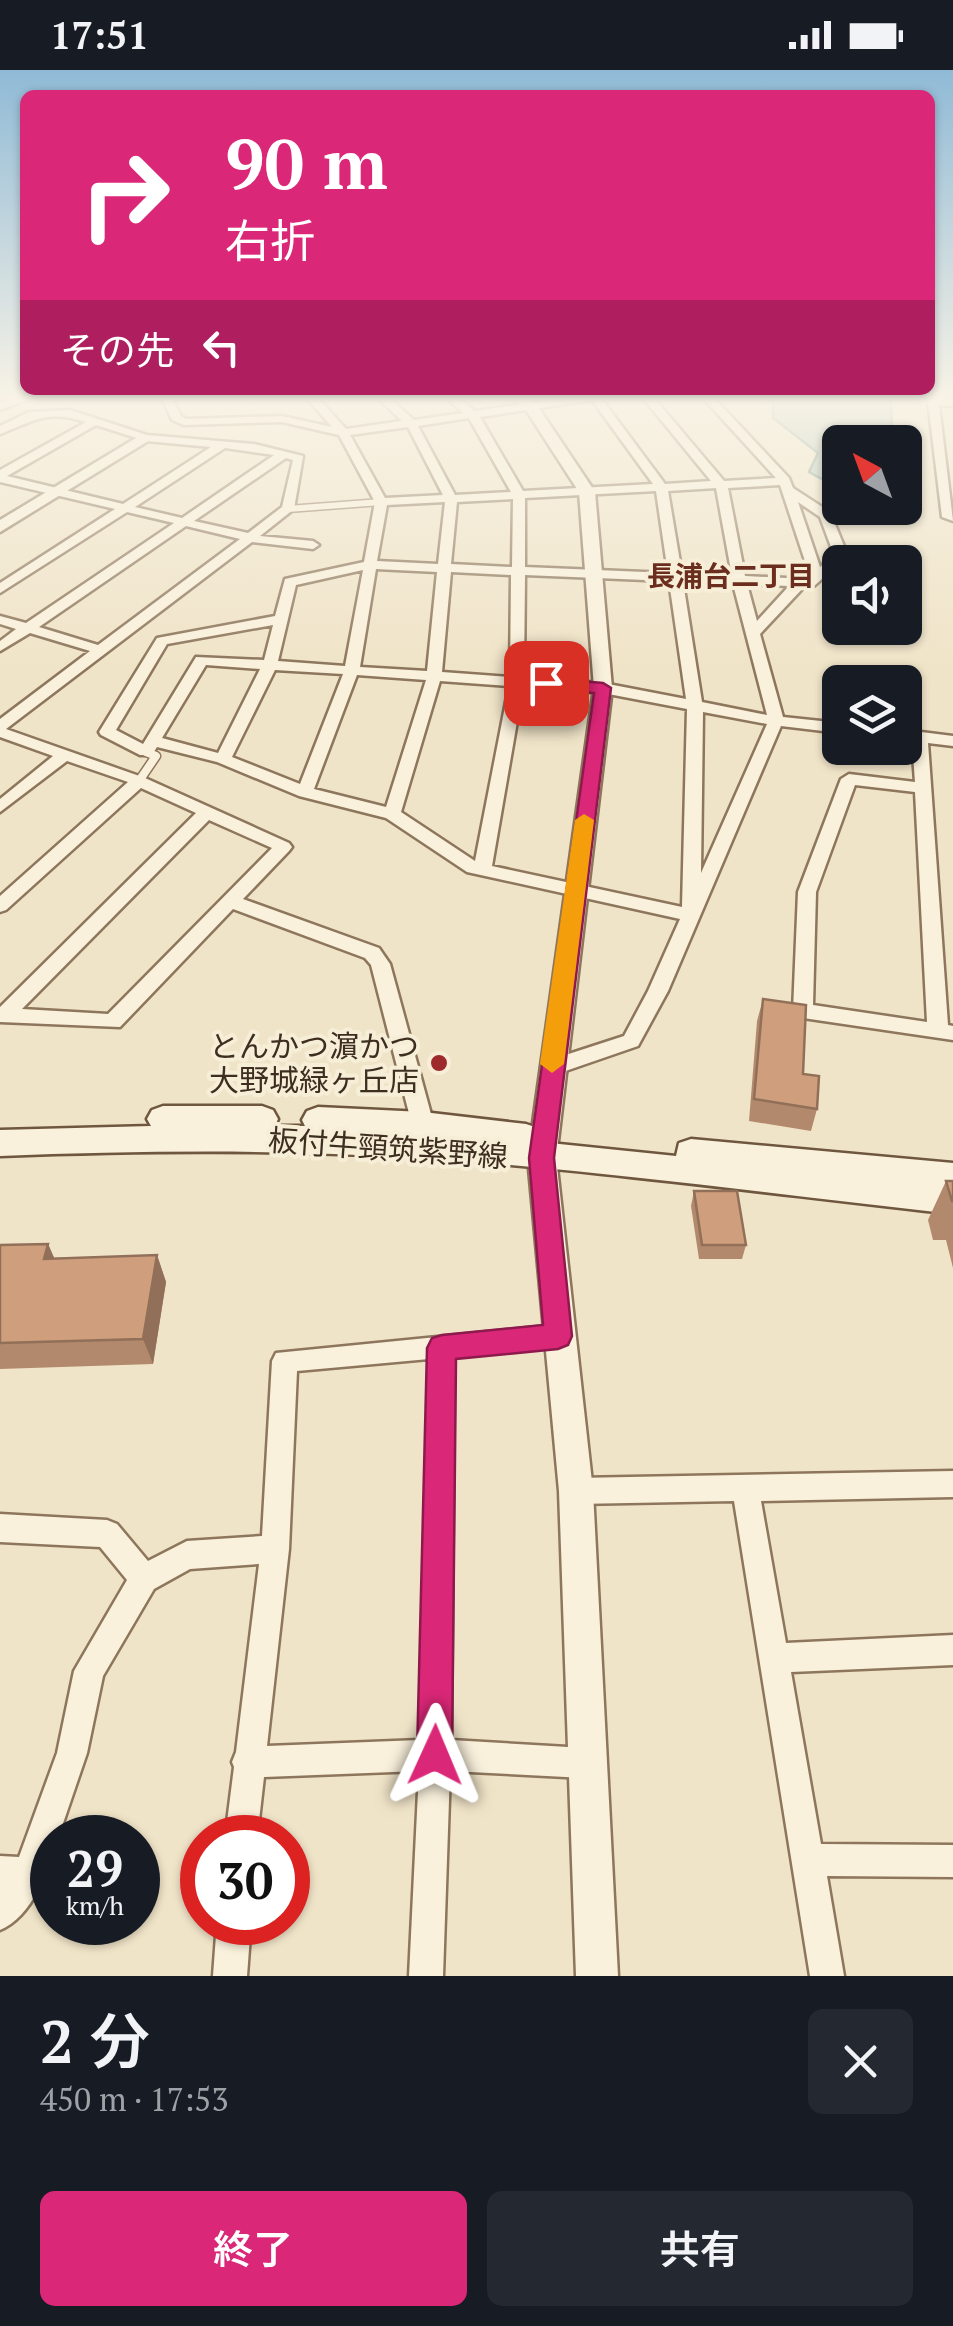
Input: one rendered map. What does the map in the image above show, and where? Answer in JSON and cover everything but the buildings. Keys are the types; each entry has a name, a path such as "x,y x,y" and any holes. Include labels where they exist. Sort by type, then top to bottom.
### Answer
{"main road":[{"name":"板付牛頸筑紫野線","path":"0,1122 205,1118 423,1124 543,1148 953,1200"},
{"name":"板付牛頸筑紫野線","path":"0,1142 148,1138 328,1140 543,1148 953,1177"}],"street":[{"path":"38,487 250,538 313,545"},
{"path":"0,527 66,487"},
{"path":"0,589 157,487"},
{"path":"0,647 236,487"},
{"path":"2,1015 113,1022 284,847 140,781 0,729 288,508 293,487"},
{"path":"304,792 352,670 381,502 373,487"},
{"path":"392,814 434,676 450,499 444,487"},
{"path":"482,870 517,681 519,495 514,487"},
{"path":"584,487 588,492 603,688 543,1148 558,1336 576,1491 597,1976"},
{"path":"381,502 683,487"},
{"path":"552,1068 631,1041 658,991 776,722 739,580 722,487"},
{"path":"786,487 818,577"},
{"path":"223,759 270,664 290,582 369,565 809,583 841,556 826,515 787,487"},
{"path":"944,487 948,517 953,518"},
{"path":"662,488 695,706 692,915"},
{"path":"753,633 800,582"},
{"path":"281,619 162,640 107,732 150,746 223,759 304,792 392,814 473,868 692,915"},
{"path":"0,620 100,650"},
{"path":"150,746 201,660 603,688 776,722 822,726"},
{"path":"922,737 953,742"},
{"path":"0,807 64,755"},
{"path":"917,765 921,788 945,1032 803,1011 807,892 848,779 921,788"},
{"path":"0,906 140,781"},
{"path":"2,1015 207,812"},
{"path":"230,901 372,954 380,964 423,1124"},
{"path":"243,1815 275,1549 286,1361 558,1336"},
{"path":"426,1976 435,1755 442,1348"},
{"path":"576,1491 953,1484"},
{"path":"745,1488 827,1976"},
{"path":"0,1528 107,1534 144,1580"},
{"path":"0,1913 14,1873 72,1753 89,1671 144,1580 187,1555 275,1549"},
{"path":"775,1658 953,1650"},
{"path":"247,1762 435,1755 585,1762"},
{"path":"810,1860 953,1861"},
{"path":"230,1976 232,1945"}],"lane":[{"path":"288,508 381,502"},
{"path":"140,781 156,756 150,746"}],"slow traffic":[{"path":"552,1064 584,820"}],"place":[{"name":"とんかつ濵かつ 大野城緑ヶ丘店","path":"439,1063"}],"district":[{"name":"長浦台二丁目","path":"731,575"}],"route":[{"path":"435,1755 442,1348 558,1336 542,1158 603,688 546,683"}]}
